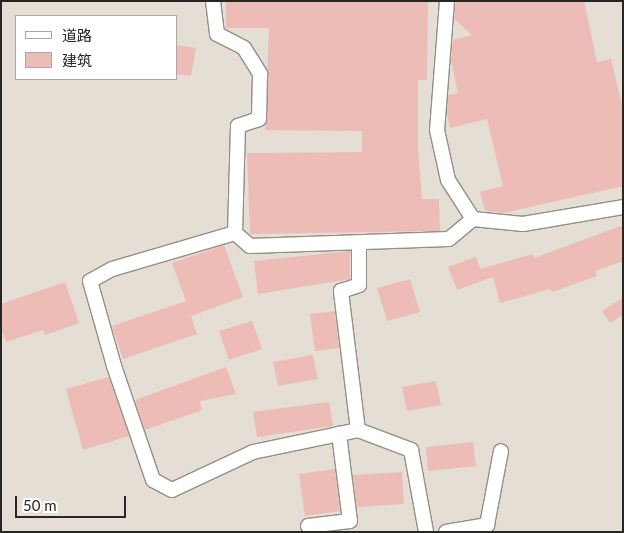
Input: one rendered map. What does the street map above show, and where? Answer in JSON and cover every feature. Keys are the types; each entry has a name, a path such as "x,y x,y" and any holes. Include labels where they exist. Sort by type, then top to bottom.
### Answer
{"street":[{"path":"213,1 217,34 244,48 260,74 259,120 238,126 234,233"},
{"path":"447,1 438,130 448,180 473,219"},
{"path":"234,233 250,246 359,244 450,239 473,219 523,224 623,207"},
{"path":"234,233 112,269 90,281 114,366 153,480 172,490 253,452 358,430 411,450 426,532"},
{"path":"358,430 340,291 359,285 359,244"},
{"path":"308,526 350,521 339,434"},
{"path":"446,532 487,525 501,451"}],"building":[{"path":"226,1 428,1 427,80 418,80 418,149 422,199 439,199 440,231 250,234 247,153 362,152 362,131 265,130 269,28 226,28"},
{"path":"456,1 584,1 597,62 611,59 623,109 623,186 504,213 485,211 480,192 503,186 487,119 450,128 447,113 448,95 458,93 451,60 453,40 472,35 454,19"},
{"path":"178,45 196,48 191,76 178,74"},
{"path":"623,225 623,261 595,271 597,276 552,292 550,289 500,303 493,277 457,290 448,267 476,257 480,269 533,254 534,258"},
{"path":"224,245 243,297 191,316 197,334 123,359 112,326 186,301 172,263"},
{"path":"350,251 350,279 258,294 254,261"},
{"path":"410,279 420,312 387,321 377,288"},
{"path":"65,282 79,323 45,335 43,330 6,342 1,328 1,304"},
{"path":"623,298 623,315 610,323 602,311"},
{"path":"335,311 339,348 315,351 310,314"},
{"path":"252,321 262,349 229,360 219,331"},
{"path":"313,355 318,379 278,386 273,362"},
{"path":"226,367 236,394 200,401 202,410 145,430 135,400"},
{"path":"109,377 129,436 83,450 66,389"},
{"path":"436,381 441,405 407,411 402,387"},
{"path":"329,402 333,426 257,437 253,412"},
{"path":"473,442 476,466 428,471 426,447"},
{"path":"335,469 340,511 305,516 299,474"},
{"path":"402,472 404,504 357,507 353,475"}]}
